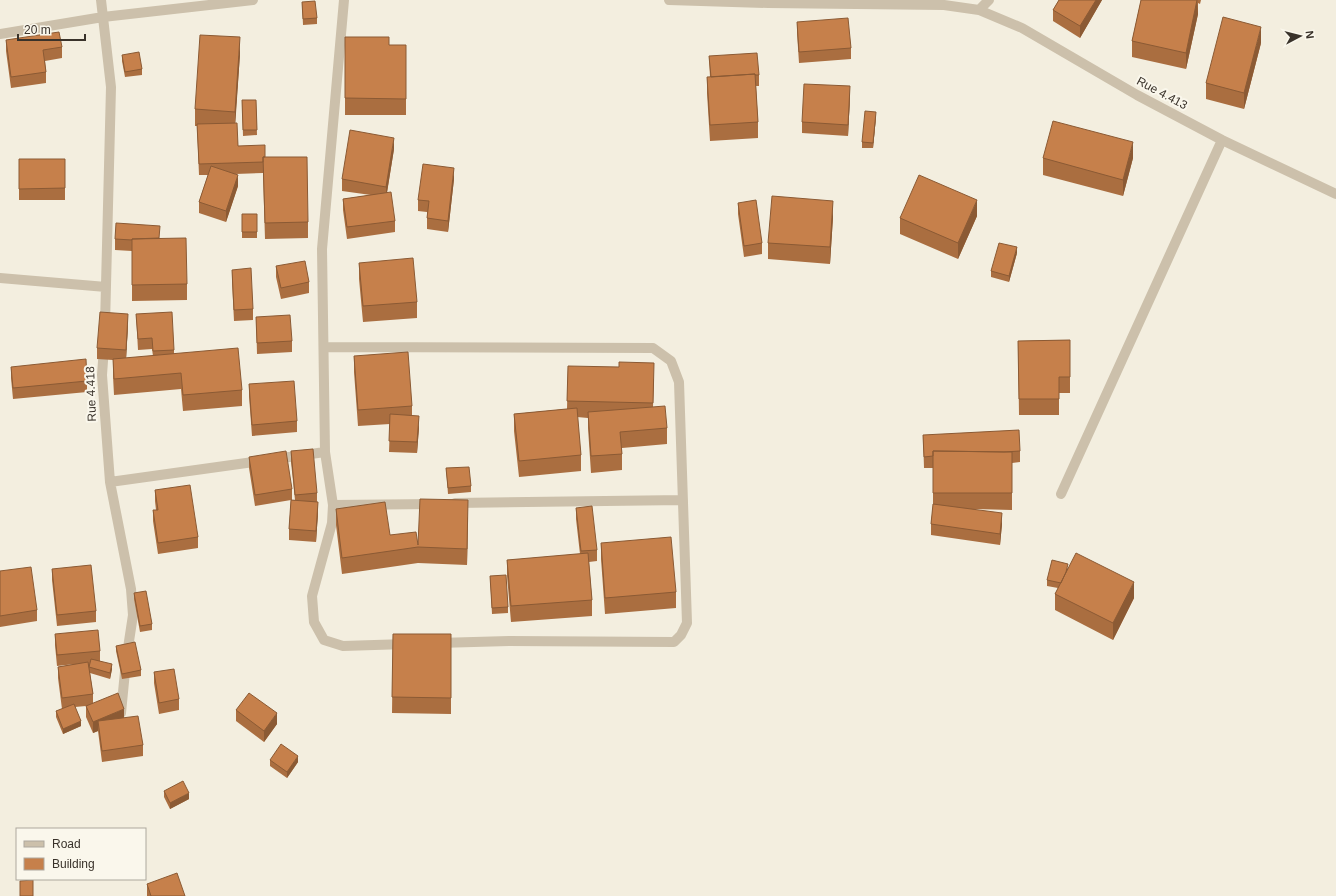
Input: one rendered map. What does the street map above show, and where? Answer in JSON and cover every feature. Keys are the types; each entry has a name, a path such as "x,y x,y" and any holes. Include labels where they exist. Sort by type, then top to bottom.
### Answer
{"street":[{"name":"Rue 4.418","path":"101,0 111,87 106,287 102,375 110,482 131,589 133,615 126,661 121,713"},
{"path":"0,34 103,17 252,0"},
{"path":"344,0 322,249 325,452 333,505 332,522 312,596 314,622 324,640 343,646 414,644"},
{"name":"Rue 4.413","path":"669,0 944,5 979,10 1022,28 1137,95 1222,140 1336,194"},
{"path":"979,10 988,0"},
{"path":"1061,494 1222,140"},
{"path":"0,278 106,287"},
{"path":"324,347 653,348 671,361 679,382 687,623 681,636 674,642 509,641 430,643"},
{"path":"110,482 325,452"},
{"path":"333,505 683,500"}],"building":[{"path":"1059,0 1096,0 1080,26 1053,10"},
{"path":"1141,0 1197,0 1186,53 1132,41"},
{"path":"315,1 317,18 303,19 302,2"},
{"path":"1223,17 1261,27 1244,93 1206,83"},
{"path":"848,18 851,48 799,52 797,22"},
{"path":"59,32 62,47 43,50 46,72 11,77 6,40"},
{"path":"200,35 240,37 235,112 195,109"},
{"path":"345,37 389,37 389,45 406,45 406,99 345,98"},
{"path":"139,52 142,69 125,72 122,55"},
{"path":"757,53 759,75 711,77 709,56"},
{"path":"755,74 758,122 710,125 707,77"},
{"path":"804,84 850,86 848,125 802,122"},
{"path":"242,100 256,100 257,130 243,130"},
{"path":"865,111 876,112 873,143 862,142"},
{"path":"1053,121 1133,142 1123,180 1043,158"},
{"path":"237,123 238,146 265,145 265,157 263,157 263,162 199,164 197,124"},
{"path":"350,130 394,138 386,187 342,179"},
{"path":"263,157 307,157 308,222 265,223"},
{"path":"19,159 65,159 65,188 19,189"},
{"path":"423,164 454,168 448,221 427,218 429,201 418,200"},
{"path":"211,166 238,175 226,211 199,202"},
{"path":"919,175 977,200 958,243 900,218"},
{"path":"391,192 395,221 347,227 343,199"},
{"path":"772,196 833,201 830,247 768,243"},
{"path":"756,200 762,243 744,246 738,203"},
{"path":"242,214 257,214 257,232 242,232"},
{"path":"116,223 160,226 159,238 132,240 115,239"},
{"path":"186,238 187,284 132,285 132,239"},
{"path":"999,243 1017,247 1009,276 991,271"},
{"path":"413,258 417,302 363,306 359,263"},
{"path":"305,261 309,282 281,288 276,266"},
{"path":"251,268 253,309 234,310 232,270"},
{"path":"100,312 128,314 126,350 97,348"},
{"path":"172,312 174,350 153,351 152,338 138,339 136,314"},
{"path":"290,315 292,341 257,343 256,317"},
{"path":"1070,340 1070,377 1059,377 1059,399 1019,399 1018,341"},
{"path":"238,348 242,390 183,395 181,373 114,379 113,359"},
{"path":"408,352 412,406 358,410 354,356"},
{"path":"86,359 87,381 13,388 11,367"},
{"path":"619,362 654,363 653,403 567,401 568,366 619,367"},
{"path":"294,381 297,421 252,425 249,384"},
{"path":"665,406 667,428 620,432 622,454 591,456 588,412"},
{"path":"577,408 581,455 519,461 514,414"},
{"path":"390,414 419,416 417,442 389,441"},
{"path":"1019,430 1020,451 933,451 933,456 924,457 923,435"},
{"path":"313,449 317,493 295,495 291,451"},
{"path":"286,451 292,489 255,495 249,457"},
{"path":"933,451 1012,452 1012,493 933,493"},
{"path":"469,467 471,486 448,488 446,468"},
{"path":"190,485 198,537 158,543 153,510 158,510 155,490"},
{"path":"420,499 468,500 467,549 418,547 342,558 336,509 385,502 390,535 416,532 418,545"},
{"path":"291,500 318,502 316,531 289,529"},
{"path":"933,504 1002,513 1000,534 931,524"},
{"path":"592,506 597,550 581,551 576,508"},
{"path":"671,537 676,592 605,598 601,543"},
{"path":"588,553 592,600 511,606 507,560"},
{"path":"1076,553 1134,582 1113,623 1055,594"},
{"path":"1052,560 1068,564 1061,583 1047,580"},
{"path":"91,565 96,611 57,615 52,569"},
{"path":"31,567 37,610 0,616 0,571"},
{"path":"506,575 508,607 492,608 490,576"},
{"path":"146,591 152,624 140,626 134,593"},
{"path":"98,630 100,651 57,655 55,634"},
{"path":"393,634 451,634 451,698 392,697"},
{"path":"135,642 141,670 122,674 116,646"},
{"path":"91,659 112,664 110,673 89,667"},
{"path":"88,662 93,694 62,698 58,667"},
{"path":"174,669 179,699 159,703 154,672"},
{"path":"118,693 124,709 93,722 86,706"},
{"path":"249,693 277,713 264,731 236,710"},
{"path":"74,704 81,721 63,729 56,711"},
{"path":"138,716 143,745 102,751 98,721"},
{"path":"281,744 298,756 287,772 270,760"},
{"path":"183,781 189,793 170,803 164,791"},
{"path":"177,873 185,896 151,896 147,884"},
{"path":"33,880 33,896 20,896 20,881"}]}
